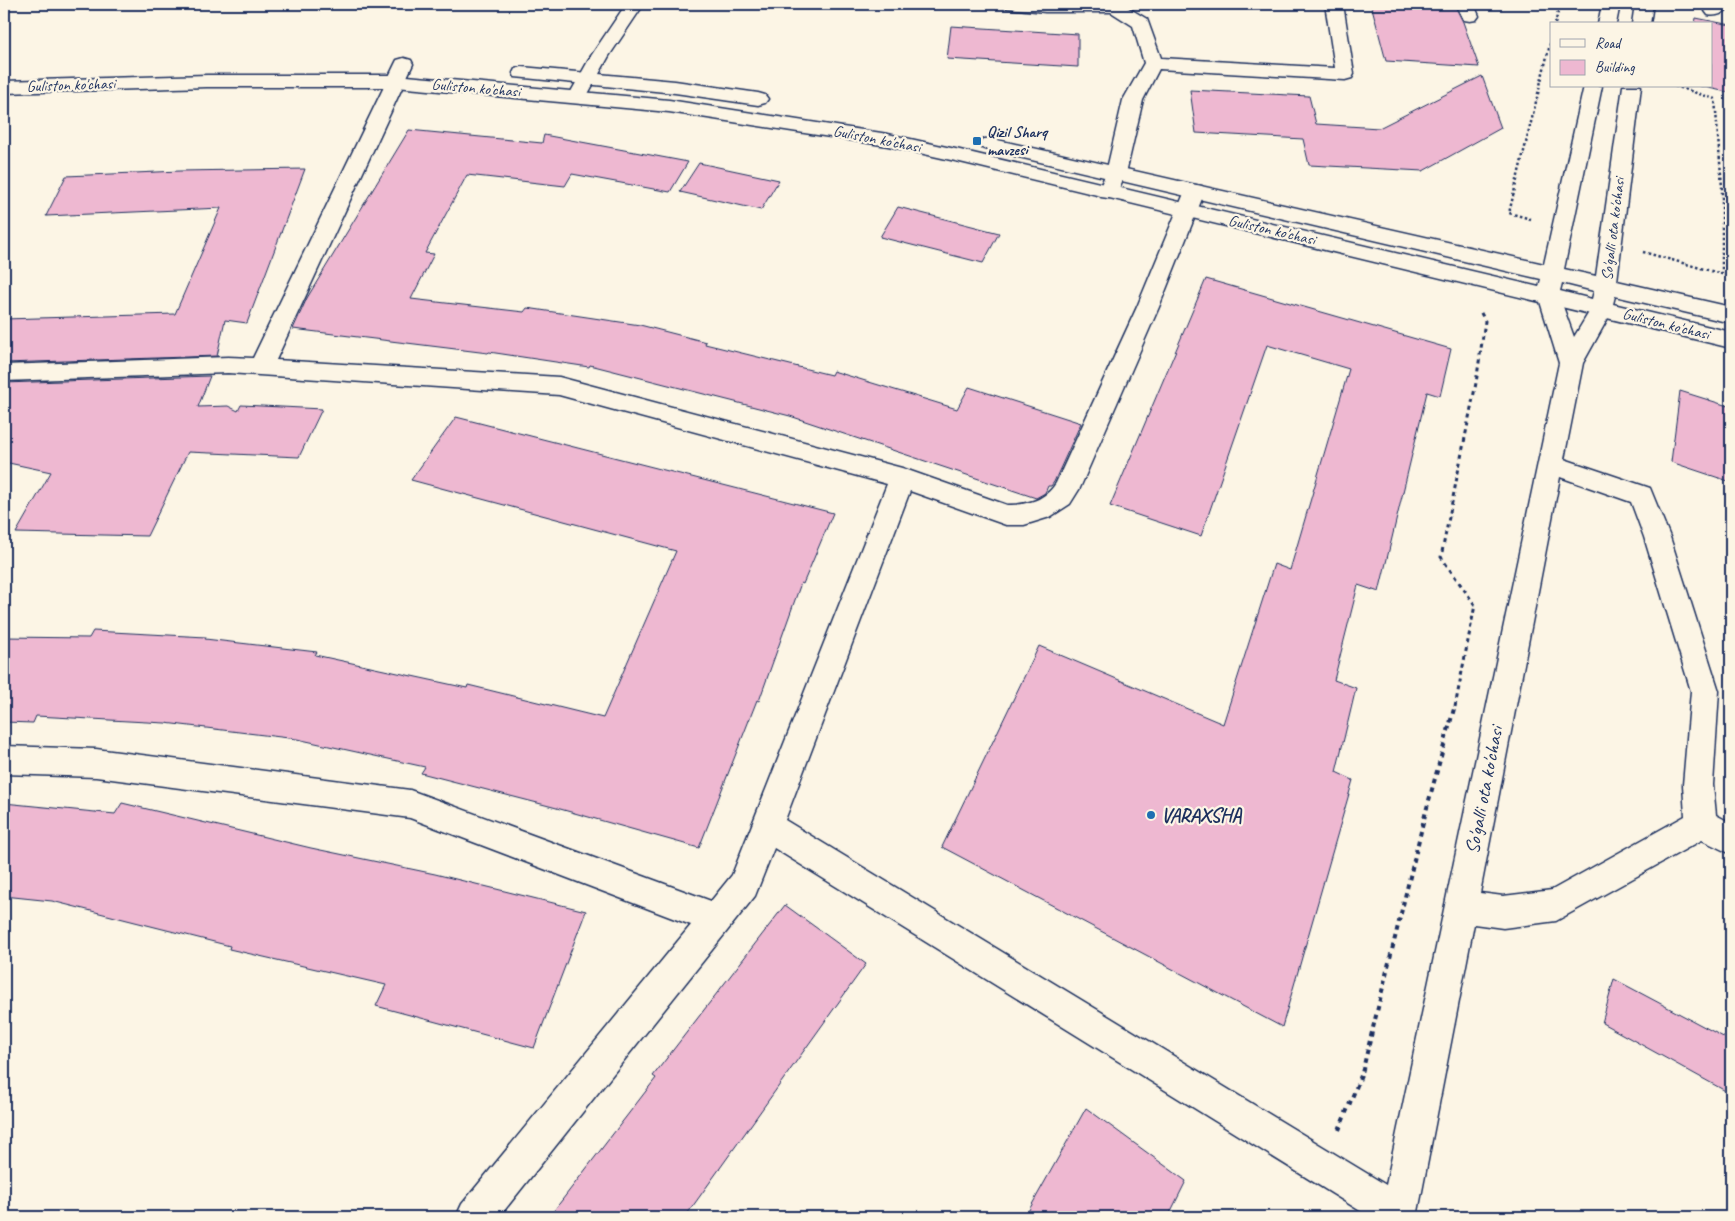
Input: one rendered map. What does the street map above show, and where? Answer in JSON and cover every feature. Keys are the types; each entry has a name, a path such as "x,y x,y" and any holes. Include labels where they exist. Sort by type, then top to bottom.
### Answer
{"main road":[{"path":"576,97 635,4"},
{"path":"1013,4 1046,7 1115,7 1141,23 1153,63 1134,100 1116,173 1108,192"},
{"path":"1153,63 1345,74 1334,4"},
{"path":"1608,22 1612,4"},
{"path":"1641,22 1644,4"},
{"name":"Guliston ko'chasi","path":"4,71 209,64 400,73 576,97 669,106 816,127 960,156 1108,192 1190,200 1552,272 1731,315"},
{"name":"Guliston ko'chasi","path":"4,87 256,80 462,69"},
{"name":"Guliston ko'chasi","path":"501,72 675,87 773,102"},
{"path":"261,367 400,73"},
{"name":"So'galli ota ko'chasi","path":"1571,363 1549,296 1552,272 1593,88"},
{"name":"So'galli ota ko'chasi","path":"1398,1216 1571,363 1602,309 1632,88"},
{"name":"Guliston ko'chasi","path":"869,118 1116,173 1190,200 1549,296 1731,340"},
{"path":"4,373 228,365 559,386 902,478 1006,515 1024,515 1041,510 1061,497 1067,488 1148,307 1190,200"},
{"path":"1550,464 1641,495 1657,537 1705,691 1698,786 1701,824"},
{"path":"475,1217 744,885 902,478"},
{"path":"4,760 96,763 410,804 717,919"},
{"path":"1701,824 1731,839"},
{"path":"1461,906 1503,912 1556,905 1701,824"},
{"path":"767,826 1324,1168 1398,1216"}],"path":[{"path":"1556,22 1560,4"},
{"path":"1681,88 1715,99 1719,130 1723,212 1722,274 1731,278"},
{"path":"1324,1168 1362,1073 1425,816 1455,707 1476,605 1441,557 1476,383 1485,321 1477,306"}],"building":[{"path":"1371,4 1454,4 1463,22 1479,67 1386,61"},
{"path":"1696,18 1731,25 1731,93 1709,88 1712,88 1712,22 1695,22"},
{"path":"951,26 1078,34 1078,67 947,59"},
{"path":"1482,76 1501,128 1423,171 1309,165 1303,139 1196,133 1190,90 1309,96 1316,124 1379,128"},
{"path":"409,130 542,143 544,135 688,162 670,192 572,174 565,186 467,175 425,253 434,254 411,299 524,312 527,308 640,325 706,342 705,344 831,375 833,371 957,409 969,387 1081,423 1054,482 1051,486 1048,486 1045,493 1036,498 790,416 590,365 589,367 489,352 293,329 307,298"},
{"path":"699,163 779,180 761,210 680,192"},
{"path":"305,169 247,323 225,320 217,356 4,363 4,319 175,314 221,208 46,216 66,176 180,171"},
{"path":"898,207 999,233 983,263 880,237"},
{"path":"1206,279 1451,349 1440,396 1427,392 1379,592 1358,585 1334,680 1356,688 1336,772 1353,780 1282,1027 942,847 1039,646 1223,724 1274,564 1290,570 1349,369 1267,345 1201,536 1110,506"},
{"path":"210,376 198,407 228,406 238,411 241,405 322,409 299,457 188,452 147,536 16,533 51,472 4,462 4,383"},
{"path":"1680,391 1731,407 1731,482 1671,462"},
{"path":"456,417 833,513 803,584 801,583 759,701 757,700 699,848 553,807 421,773 425,767 297,739 165,723 36,716 33,723 4,722 4,637 89,638 93,631 206,637 205,639 317,652 315,655 467,688 468,685 603,718 676,551 411,480"},
{"path":"4,803 115,814 122,803 311,848 435,874 586,911 534,1048 376,1006 386,985 229,949 230,946 52,901 4,896"},
{"path":"785,905 866,964 685,1217 549,1217 656,1078 653,1076"},
{"path":"1614,979 1731,1041 1731,1094 1602,1023"},
{"path":"1086,1108 1186,1181 1168,1217 1025,1217"}],"place":[{"name":"Qizil Sharq mavzesi","path":"977,141"},
{"name":"VARAXSHA","path":"1151,815"}]}
